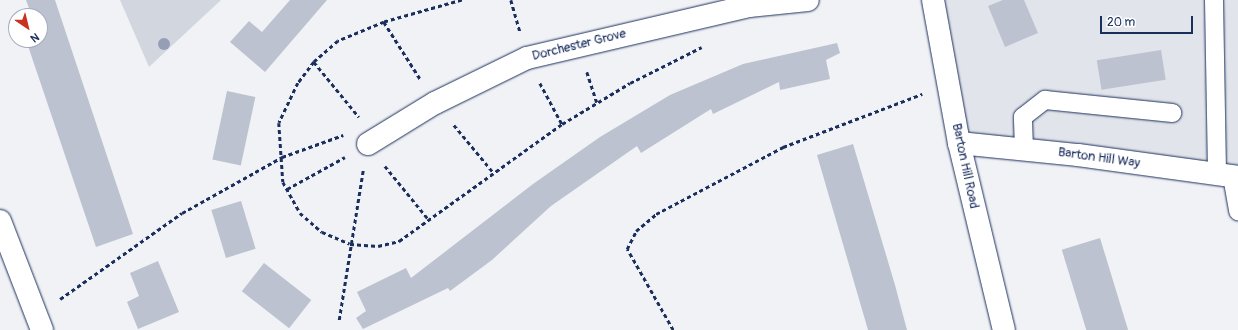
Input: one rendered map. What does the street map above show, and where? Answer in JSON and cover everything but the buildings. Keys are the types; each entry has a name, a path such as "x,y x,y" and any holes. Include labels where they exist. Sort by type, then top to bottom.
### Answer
{"street":[{"name":"Dorchester Grove","path":"372,142 435,102 527,58 749,6 808,0"},
{"name":"Barton Hill Road","path":"933,0 951,87 959,144 1004,330"},
{"name":"Barton Hill Way","path":"959,144 1024,149 1229,176"},
{"path":"0,221 38,322"}],"lane":[{"path":"1214,0 1229,176 1238,211"},
{"path":"1024,149 1023,117 1045,100 1172,113"}],"path":[{"path":"314,62 429,220"},
{"path":"672,330 627,249 636,231 656,214 783,148 885,106 951,87"},
{"path":"38,322 182,212 282,157 344,134 372,142"},
{"path":"287,188 372,142"},
{"path":"338,320 372,142"}],"shaded area":[{"path":"120,0 221,0 149,67"},
{"path":"933,0 1238,0 1238,177 959,143"}]}
